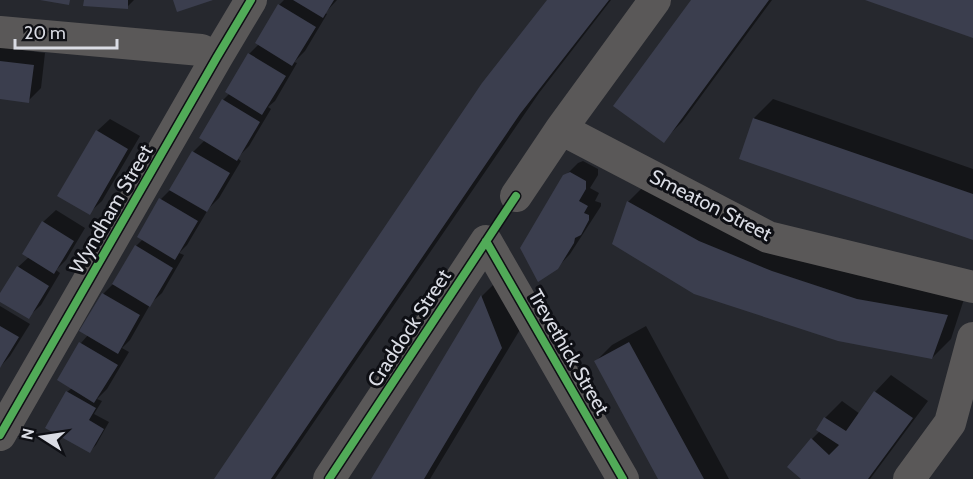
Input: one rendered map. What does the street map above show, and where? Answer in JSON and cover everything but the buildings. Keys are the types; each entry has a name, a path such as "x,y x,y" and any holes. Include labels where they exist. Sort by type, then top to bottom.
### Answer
{"street":[{"name":"Wyndham Street","path":"0,435 251,0"},
{"path":"516,196 561,129 655,0"},
{"path":"0,32 201,50 217,57"},
{"name":"Smeaton Street","path":"561,129 768,237 973,287"},
{"name":"Craddock Street","path":"329,479 486,241"},
{"name":"Trevethick Street","path":"486,241 622,479"},
{"path":"909,479 950,423 973,338"}],"cycle path":[{"path":"0,435 251,0"},
{"path":"329,479 516,196"},
{"path":"486,241 623,479"}]}
